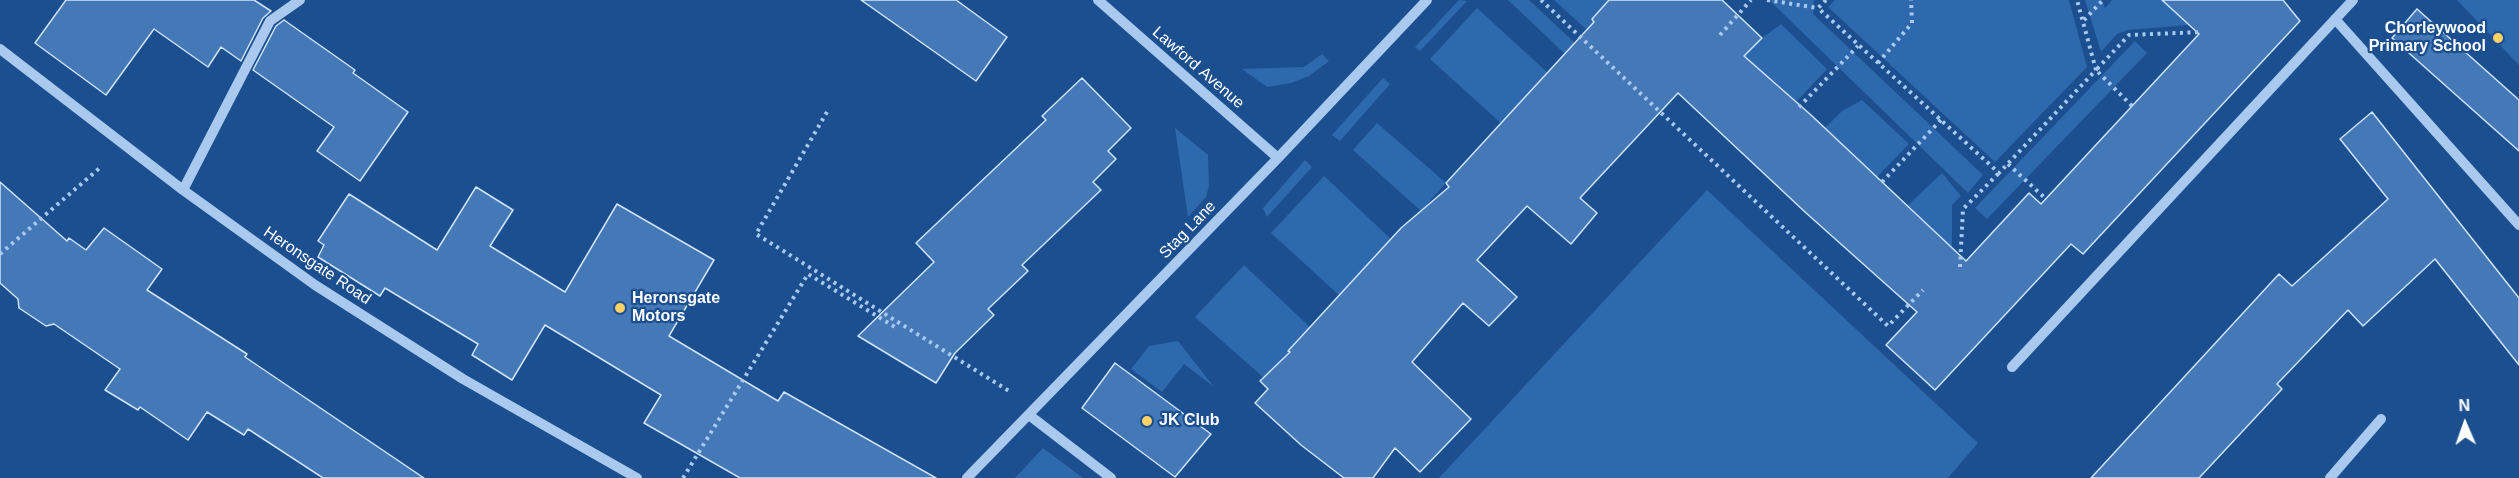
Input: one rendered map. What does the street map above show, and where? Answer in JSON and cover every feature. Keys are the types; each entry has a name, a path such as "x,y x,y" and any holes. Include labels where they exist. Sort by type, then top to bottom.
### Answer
{"street":[{"path":"183,190 270,21 300,0"},
{"name":"Lawford Avenue","path":"1098,0 1278,158"},
{"name":"Stag Lane","path":"967,478 1278,158 1427,0"},
{"path":"2012,367 2353,0"},
{"path":"2335,19 2519,225"},
{"name":"Heronsgate Road","path":"0,50 124,147 315,285 445,368 637,478"},
{"path":"1032,411 1111,478"},
{"path":"2330,478 2381,419"}],"path":[{"path":"1541,0 1888,326 1923,290"},
{"path":"1720,35 1751,0"},
{"path":"1767,0 1818,8 1999,173"},
{"path":"1818,8 1826,0"},
{"path":"1878,63 1912,23 1911,0"},
{"path":"2077,0 2096,70 2132,106"},
{"path":"2084,21 2103,0"},
{"path":"1960,267 1963,209 2129,35 2201,32"},
{"path":"1799,107 1858,46"},
{"path":"827,112 756,234 1032,411"},
{"path":"1882,182 1941,120"},
{"path":"0,254 124,147"},
{"path":"2008,164 2046,199"},
{"path":"683,478 808,274 895,327"}],"shaded area":[{"path":"1459,0 1467,1 1420,51 1415,47"},
{"path":"1508,0 1529,0 1575,43 1565,54"},
{"path":"1554,0 1609,0 1592,18 1594,22 1587,30"},
{"path":"1769,0 1814,0 1813,14 1983,175 1968,193"},
{"path":"1835,0 2069,0 2087,67 1995,162 1828,7"},
{"path":"2085,0 2102,0 2105,8 2112,0 2162,0 2188,25 2128,30 2117,34 2101,52"},
{"name":"Chorleywood Primary School","path":"2457,0 2519,0 2519,65"},
{"path":"1477,8 1548,73 1502,124 1430,59"},
{"path":"1781,24 1827,69 1795,103 1744,56 1762,38"},
{"path":"2135,41 2147,53 1987,219 1975,208"},
{"path":"1322,54 1329,61 1309,76 1291,83 1267,87 1242,69 1304,67"},
{"path":"1383,78 1390,84 1340,141 1332,135"},
{"path":"1862,100 1909,144 1877,177 1825,128 1842,111"},
{"path":"1377,123 1446,183 1421,211 1353,150"},
{"path":"1175,128 1208,155 1209,186 1206,197 1188,217"},
{"path":"1305,160 1312,167 1267,217 1263,208"},
{"path":"1942,173 1961,196 1952,205 1952,247 1908,205"},
{"path":"1324,176 1391,239 1340,296 1271,233"},
{"path":"1707,190 1978,443 1948,478 1439,478"},
{"path":"1244,265 1311,328 1264,378 1195,317"},
{"path":"1178,341 1214,387 1184,364 1162,392 1131,369 1149,346"},
{"path":"1043,448 1083,478 1015,478"}],"building":[{"path":"66,0 254,0 271,11 263,18 241,61 221,47 208,67 154,29 106,95 35,43"},
{"path":"861,0 956,0 1007,37 976,81"},
{"path":"1609,0 1722,0 1762,38 1744,56 1811,115 1966,261 2029,193 2041,204 2199,34 2162,0 2283,0 2300,21 2083,254 2071,244 1935,390 1886,345 1917,312 1805,212 1678,93 1580,198 1597,213 1571,244 1527,206 1477,260 1517,297 1489,326 1463,303 1412,362 1471,419 1420,472 1395,448 1373,478 1344,478 1301,445 1255,403 1268,389 1260,381 1290,352 1288,351 1401,228 1449,187 1446,183 1594,22 1592,19"},
{"path":"2417,9 2519,100 2519,151 2392,38"},
{"path":"284,20 355,70 353,73 408,112 360,181 317,151 334,127 253,70 276,26"},
{"path":"1082,78 1131,128 1108,151 1116,159 1093,182 1101,190 1022,265 1028,271 988,309 994,315 955,353 936,383 858,336 934,262 916,243 1046,120 1042,116"},
{"path":"2372,112 2519,298 2519,365 2435,259 2363,326 2348,310 2277,384 2282,389 2199,478 2091,478 2279,274 2292,286 2388,199 2340,139"},
{"path":"0,182 67,241 69,238 86,250 104,228 162,269 147,290 247,354 245,357 424,478 323,478 248,429 244,435 207,412 188,440 140,407 138,410 105,390 120,369 54,324 46,326 19,308 18,299 0,283"},
{"path":"476,187 513,210 490,246 565,292 617,204 714,260 669,336 778,401 784,392 936,478 740,478 644,423 661,395 545,325 512,380 472,355 478,344 385,288 380,296 318,257 324,245 318,241 349,194 437,250"},
{"name":"JK Club","path":"1115,363 1211,434 1175,477 1082,408"}],"place":[{"name":"Chorleywood Primary School","path":"2498,38"},
{"name":"Heronsgate Motors","path":"620,308"},
{"name":"JK Club","path":"1147,421"}]}
